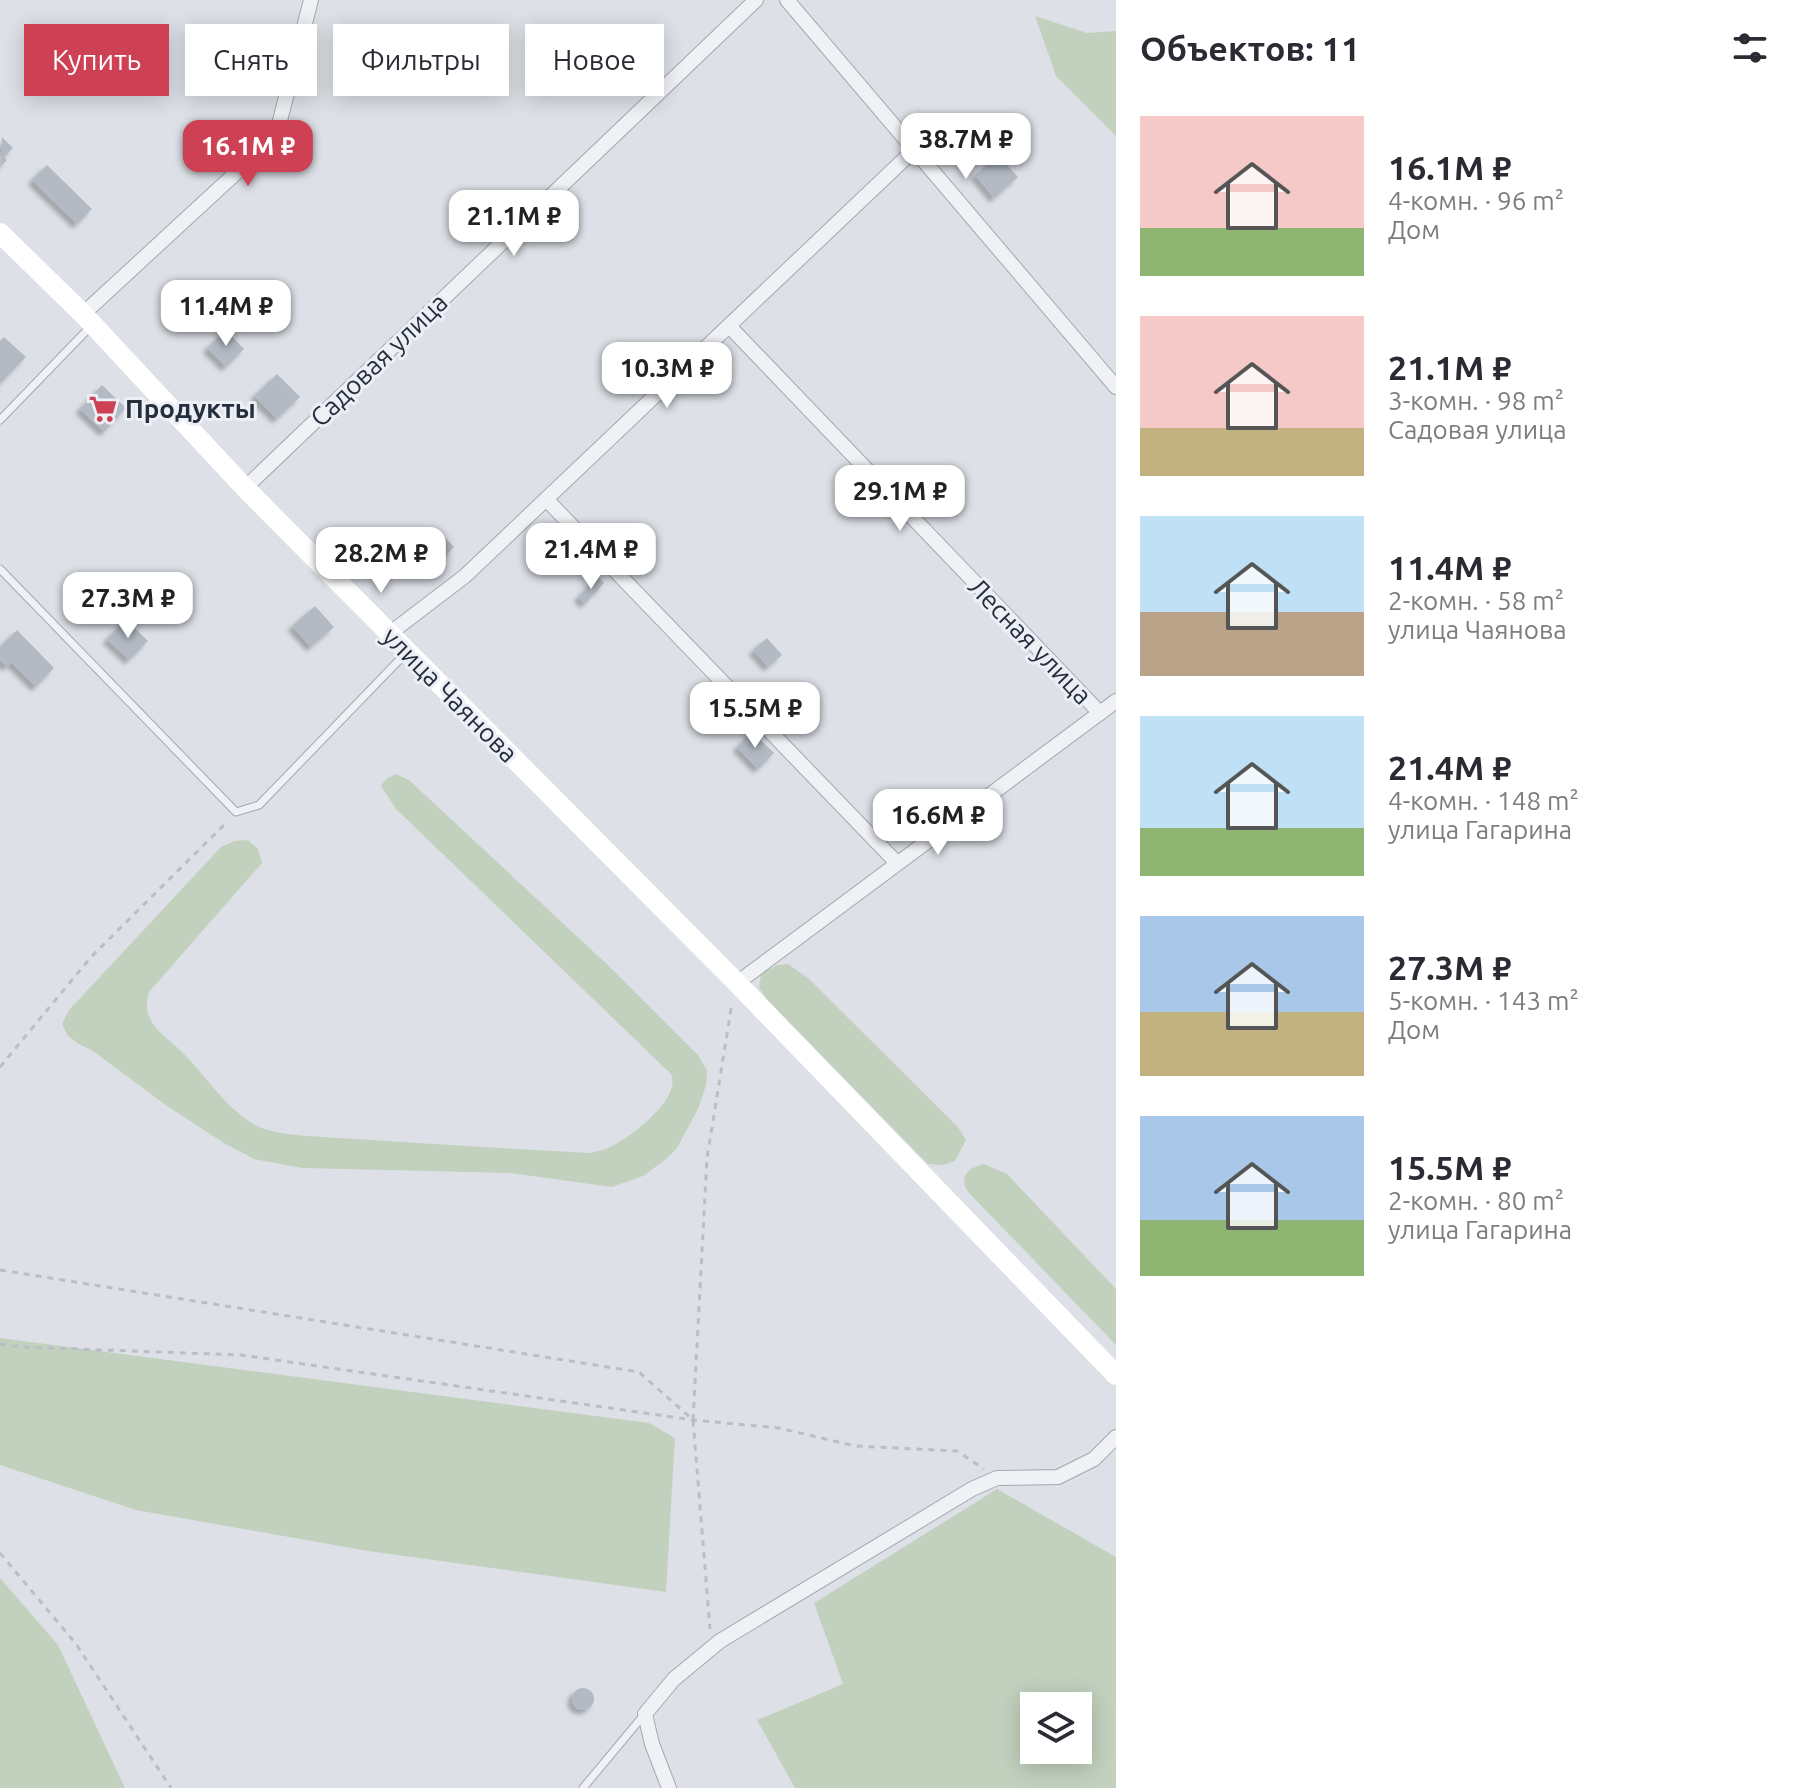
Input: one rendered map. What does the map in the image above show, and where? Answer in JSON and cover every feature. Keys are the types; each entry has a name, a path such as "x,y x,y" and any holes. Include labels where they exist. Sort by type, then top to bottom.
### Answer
{"street":[{"path":"88,319 276,136 311,0"},
{"name":"Садовая улица","path":"245,488 756,0"},
{"path":"787,0 1116,387"},
{"path":"389,634 465,576 914,150"},
{"name":"улица Чаянова","path":"0,233 88,319 245,488 737,983 1116,1375"},
{"name":"Лесная улица","path":"729,326 1100,713"},
{"path":"546,499 897,863"},
{"path":"737,983 1116,701"},
{"path":"669,1788 652,1744 645,1714 674,1679 720,1641 972,1489 997,1478 1058,1477 1094,1459 1116,1437"}],"lane":[{"path":"0,420 88,319"},
{"path":"0,569 236,812 259,805 407,653"},
{"path":"583,1788 645,1714"}],"path":[{"path":"0,1067 91,957 236,812"},
{"path":"720,1641 710,1628 693,1420 707,1158 727,1021 737,983"},
{"path":"0,1270 639,1372 693,1420"},
{"path":"0,1344 241,1355 693,1420 779,1428 855,1446 957,1451 997,1478"},
{"path":"0,1553 76,1644 171,1788"}],"green space":[{"path":"1035,16 1087,33 1116,31 1116,136 1056,76"},
{"path":"396,774 409,780 611,968 698,1055 707,1070 698,1109 677,1148 643,1176 612,1187 510,1173 302,1168 254,1159 167,1106 68,1036 62,1024 69,1010 221,847 234,841 248,840 258,849 262,863 149,992 147,1002 154,1026 244,1118 264,1129 304,1136 590,1153 608,1148 640,1127 669,1095 671,1074 396,809 381,786"},
{"path":"788,964 808,978 958,1127 966,1140 955,1161 943,1165 928,1164 767,1000 759,987 761,974 777,965"},
{"path":"984,1164 1007,1174 1116,1289 1116,1345 969,1193 964,1183 966,1174"},
{"path":"0,1338 649,1423 675,1438 666,1592 368,1551 136,1510 0,1465"},
{"path":"997,1489 1116,1557 1116,1788 795,1788 757,1720 843,1684 814,1603"},
{"path":"0,1578 58,1645 125,1788 0,1788"}],"building":[{"path":"2,137 13,148 0,167"},
{"path":"998,155 1018,177 994,198 975,175"},
{"path":"47,165 92,209 77,224 32,180"},
{"path":"226,330 244,349 226,367 207,348"},
{"path":"4,337 26,357 0,384 0,341"},
{"path":"277,374 300,397 277,419 254,396"},
{"name":"Продукты","path":"102,385 126,408 104,432 80,409"},
{"path":"437,529 454,547 431,570 413,552"},
{"path":"598,577 604,583 585,604 578,597"},
{"path":"315,606 334,627 311,647 292,626"},
{"path":"126,620 148,641 129,660 107,639"},
{"path":"17,630 54,668 36,687 11,662 7,667 0,660 0,647"},
{"path":"767,638 782,655 768,667 753,650"},
{"path":"752,732 774,753 758,769 737,747"},
{"path":"583,1688 594,1699 583,1710 572,1699"}],"place":[{"name":"Продукты","path":"103,409"}]}
